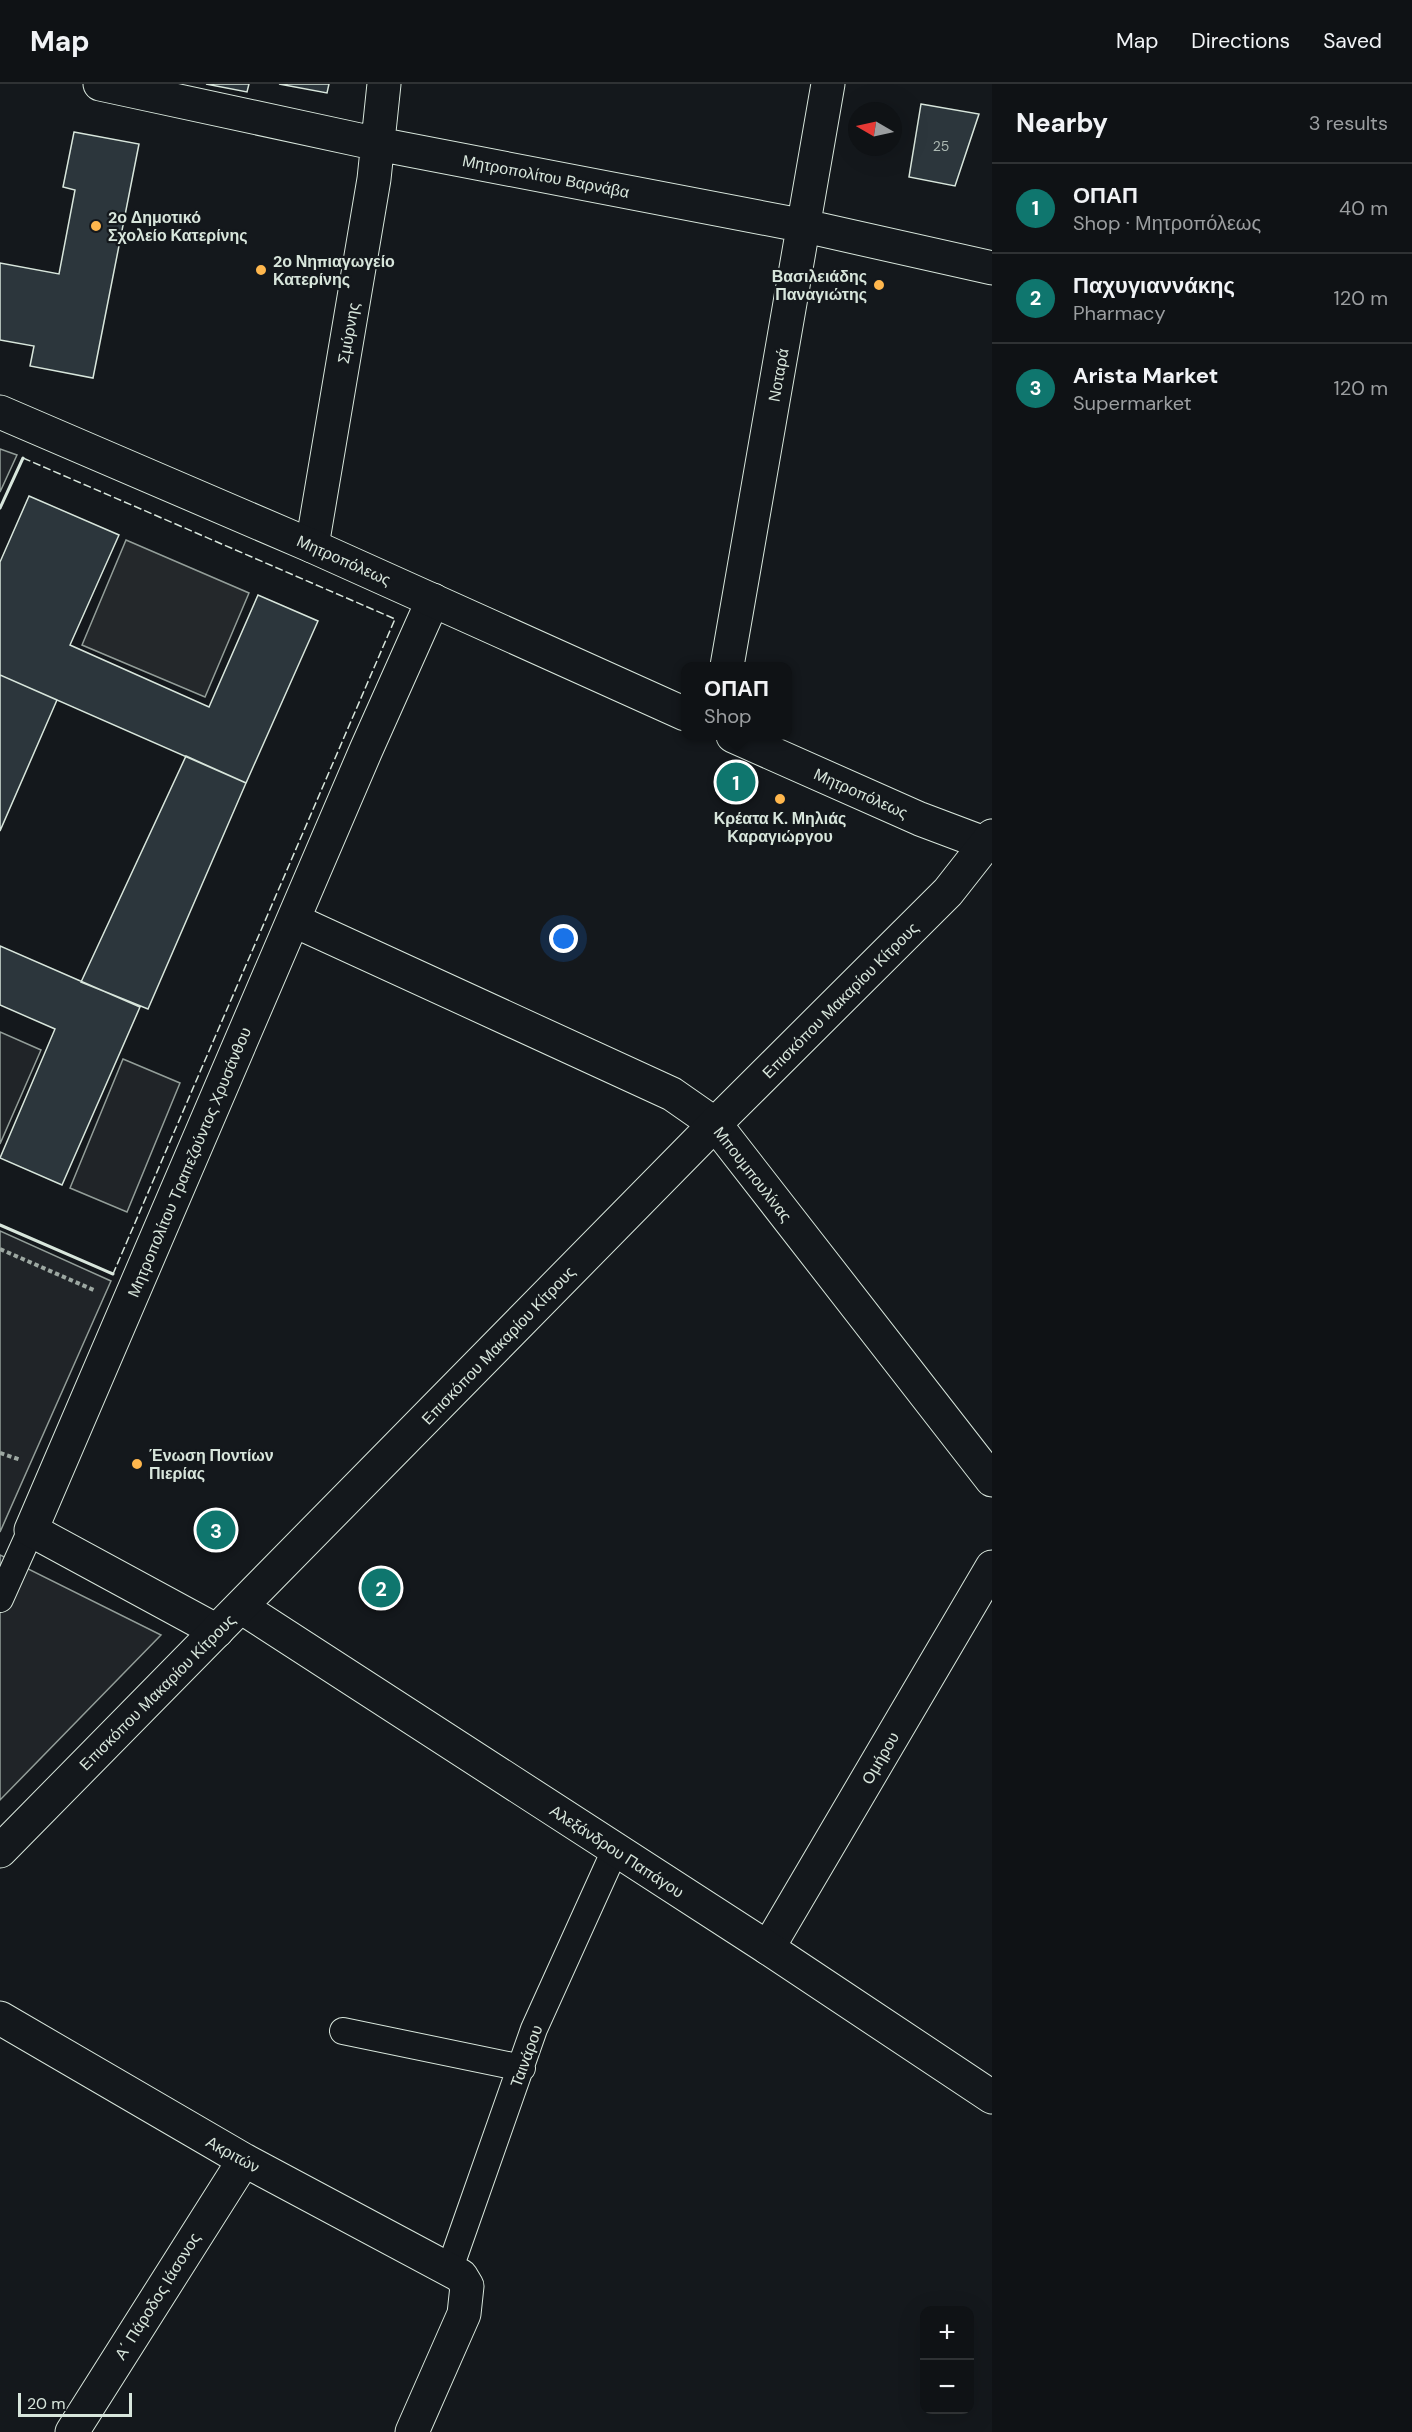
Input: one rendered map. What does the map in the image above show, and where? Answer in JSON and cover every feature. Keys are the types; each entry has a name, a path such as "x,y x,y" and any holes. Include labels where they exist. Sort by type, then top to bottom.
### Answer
{"street":[{"name":"Μητροπολίτου Βαρνάβα","path":"100,84 378,144 805,226 992,268"},
{"name":"Σμύρνης","path":"312,546 374,179 384,84"},
{"name":"Νοταρά","path":"728,662 828,84"},
{"name":"Μητροπόλεως","path":"0,412 312,546 681,712"},
{"name":"Μητροπολίτου Τραπεζούντος Χρυσάνθου","path":"31,1530 433,600"},
{"name":"Μητροπόλεως","path":"744,740 910,814 990,842"},
{"name":"Επισκόπου Μακαρίου Κίτρους","path":"0,1851 714,1124 948,892 990,842"},
{"name":"Μπουμπουλίνας","path":"293,920 672,1094 714,1124 992,1480"},
{"path":"0,1599 31,1530 217,1631"},
{"name":"Ομήρου","path":"768,1948 992,1567"},
{"name":"Αλεξάνδρου Παπάγου","path":"241,1607 768,1948 992,2097"},
{"name":"Ταινάρου","path":"412,2432 464,2314 458,2277 534,2029 615,1850"},
{"name":"Ακριτών","path":"0,2018 244,2160 458,2277"},
{"path":"344,2031 522,2068"},
{"name":"Α΄ Πάροδος Ιάσονος","path":"72,2432 244,2160"}],"path":[{"path":"0,1249 100,1293"},
{"path":"0,1454 30,1463"}],"shaded area":[{"path":"0,449 17,455 0,492"},
{"path":"126,540 249,593 205,697 82,645"},
{"path":"0,1032 41,1050 0,1144"},
{"path":"123,1059 180,1083 127,1212 70,1188"},
{"path":"0,1231 111,1281 0,1532"},
{"path":"0,1555 161,1635 0,1800"}],"building":[{"path":"206,84 249,84 247,92"},
{"path":"279,84 329,84 327,93"},
{"path":"921,104 979,114 955,186 909,177"},
{"name":"2ο Δημοτικό Σχολείο Κατερίνης","path":"74,132 139,144 93,378 30,366 34,346 0,340 0,263 59,274 75,190 63,187"},
{"path":"29,496 119,535 70,645 209,707 258,595 318,621 246,783 0,675 0,562"},
{"path":"0,675 57,700 0,831"},
{"path":"186,756 246,783 148,1009 81,982"},
{"path":"0,946 140,1007 62,1185 0,1158 55,1029 0,1005"}],"fence":[{"path":"23,458 395,619 113,1274"}],"wall":[{"path":"0,508 23,458"},
{"path":"0,1225 113,1274"}],"place":[{"name":"2ο Δημοτικό Σχολείο Κατερίνης","path":"96,226"},
{"name":"2ο Νηπιαγωγείο Κατερίνης","path":"261,270"},
{"name":"Βασιλειάδης Παναγιώτης","path":"879,285"},
{"name":"ΟΠΑΠ","path":"736,782"},
{"name":"Κρέατα Κ. Μηλιάς Καραγιώργου","path":"780,799"},
{"name":"Ένωση Ποντίων Πιερίας","path":"137,1464"},
{"name":"Arista Market","path":"216,1530"},
{"name":"Παχυγιαννάκης","path":"381,1588"}]}
